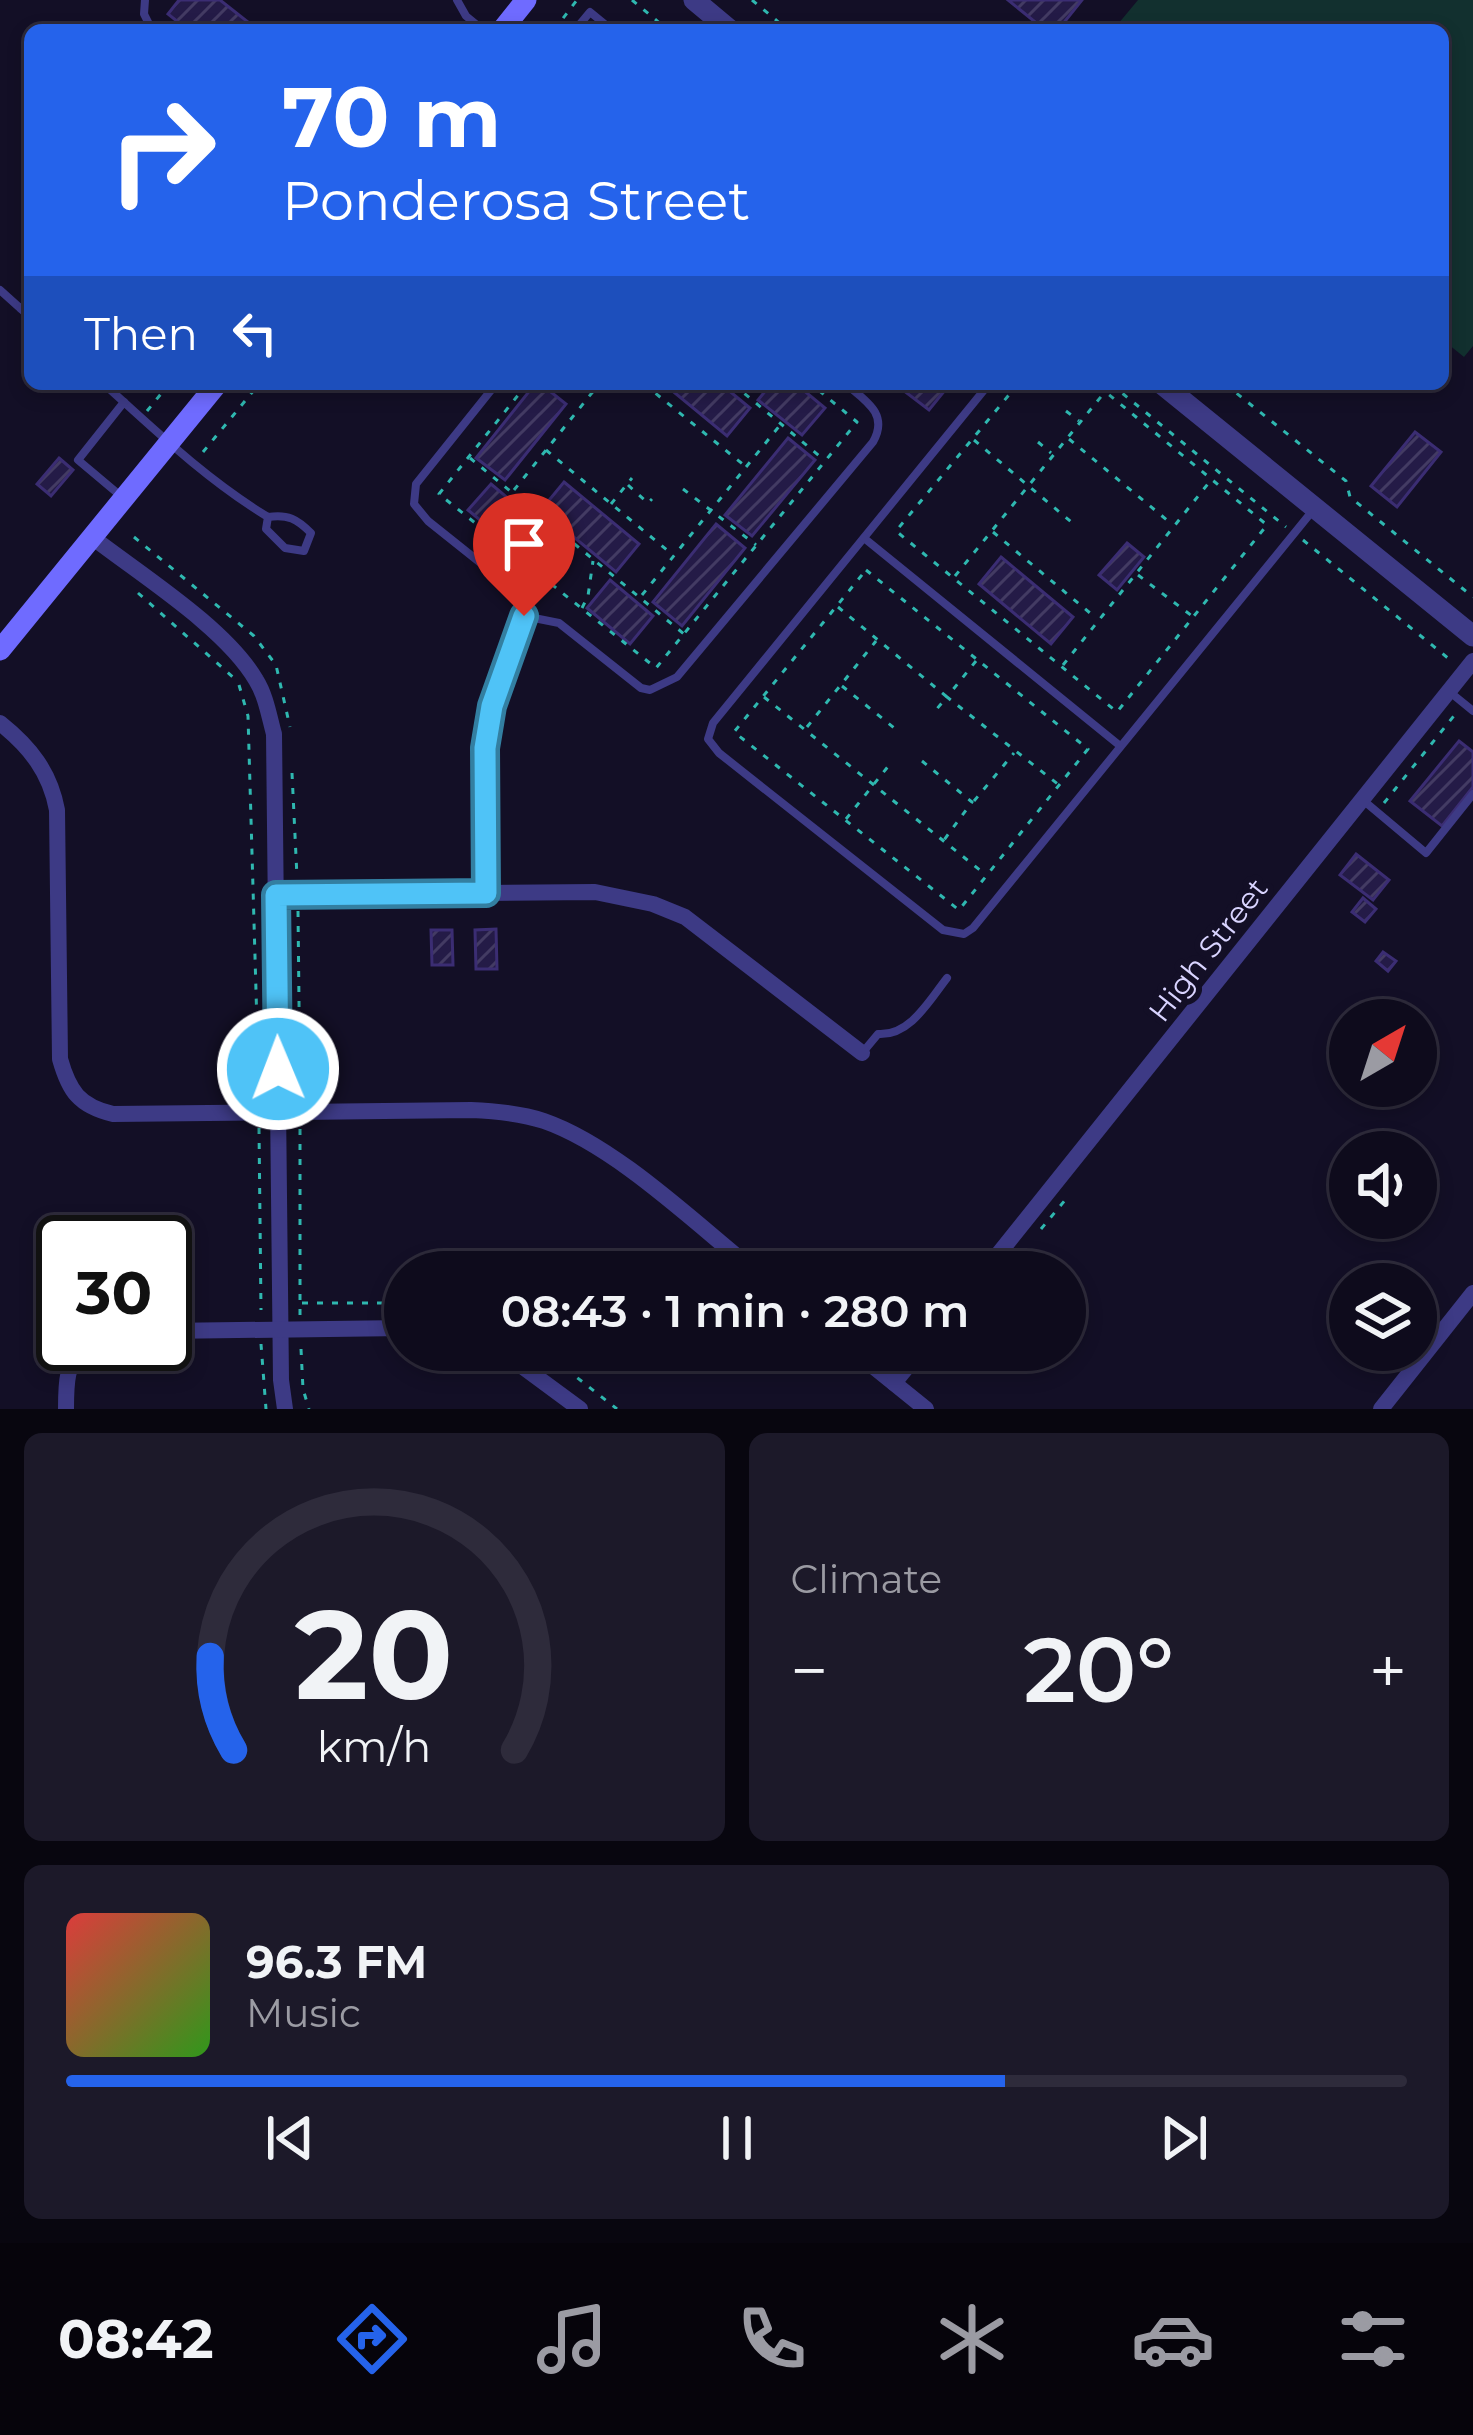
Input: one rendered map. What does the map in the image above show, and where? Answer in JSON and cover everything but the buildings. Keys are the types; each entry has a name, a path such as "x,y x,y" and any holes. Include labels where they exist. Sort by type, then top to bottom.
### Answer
{"main road":[{"path":"507,24 526,0"},
{"path":"0,650 212,390"}],"street":[{"path":"694,0 719,24"},
{"path":"1169,390 1473,636"},
{"path":"92,537 244,662 257,682 274,734 280,1330 285,1409"},
{"path":"486,893 485,748 492,706 524,616"},
{"name":"High Street","path":"1002,1251 1473,661"},
{"path":"0,724 42,766 55,798 60,1060 74,1095 93,1110 112,1114 506,1112 569,1131 618,1162 730,1251"},
{"path":"276,895 596,892 627,897 686,917 862,1053"},
{"path":"1381,1409 1473,1293"},
{"path":"192,1330 384,1328"},
{"path":"66,1409 68,1371"},
{"path":"528,1371 580,1409"},
{"path":"879,1371 926,1409"},
{"path":"894,1383 904,1371"}],"lane":[{"path":"457,0 476,24"},
{"path":"580,24 590,12 605,24"},
{"path":"0,290 24,312"},
{"path":"21,309 24,305"},
{"path":"111,390 193,465 268,517 285,514 302,523 311,533 304,550 285,548 266,529 268,517"},
{"path":"491,390 416,484 414,504 507,584 524,616 559,623 641,688 659,689 677,677 879,431 872,406 853,390"},
{"path":"984,390 713,723 708,739 719,753 943,930 964,934 987,912 1315,508"},
{"path":"124,402 79,460 124,498"},
{"path":"864,538 1119,746"},
{"path":"1449,691 1473,711"},
{"path":"1362,800 1426,853 1473,794"},
{"path":"862,1053 878,1034 890,1034 912,1022 947,978"}],"path":[{"path":"559,24 577,0"},
{"path":"632,0 661,24"},
{"path":"752,0 781,24"},
{"path":"142,417 164,390"},
{"path":"193,465 254,390"},
{"path":"521,390 439,494 656,668 857,422 818,390"},
{"path":"513,492 594,390"},
{"path":"651,390 746,467"},
{"path":"739,390 825,461"},
{"path":"1013,390 896,531 1117,712 1267,525 1104,390"},
{"path":"1232,390 1346,482 1350,497 1473,597"},
{"path":"953,578 1106,392"},
{"path":"1066,411 1081,422"},
{"path":"640,597 781,424"},
{"path":"1067,438 1174,526"},
{"path":"972,439 1076,526"},
{"path":"1038,442 1054,455"},
{"path":"546,450 673,555"},
{"path":"468,457 684,634"},
{"path":"611,504 632,478"},
{"path":"1062,667 1212,479"},
{"path":"627,484 648,502 652,499"},
{"path":"683,489 756,545"},
{"path":"1189,508 1197,515"},
{"path":"517,556 559,530"},
{"path":"991,531 1099,621"},
{"path":"1160,544 1168,551"},
{"path":"546,580 577,545"},
{"path":"582,608 594,559"},
{"path":"866,570 1088,749 959,910 734,732 837,606 866,570"},
{"path":"1136,574 1193,617"},
{"path":"127,584 238,682 248,716 266,1409"},
{"path":"837,606 1059,785"},
{"path":"805,729 877,639"},
{"path":"935,711 977,660"},
{"path":"841,684 898,731"},
{"path":"763,696 987,875"},
{"path":"1377,813 1464,704"},
{"path":"943,840 1016,751"},
{"path":"922,761 972,802"},
{"path":"845,820 890,764"},
{"path":"300,1304 384,1304"},
{"path":"569,1371 617,1409"}],"green space":[{"path":"1138,0 1473,0 1473,346 1464,357 1449,345 1449,24 1118,24"}],"route":[{"path":"278,1069 276,895 486,893 485,748 492,706 524,616"}]}
